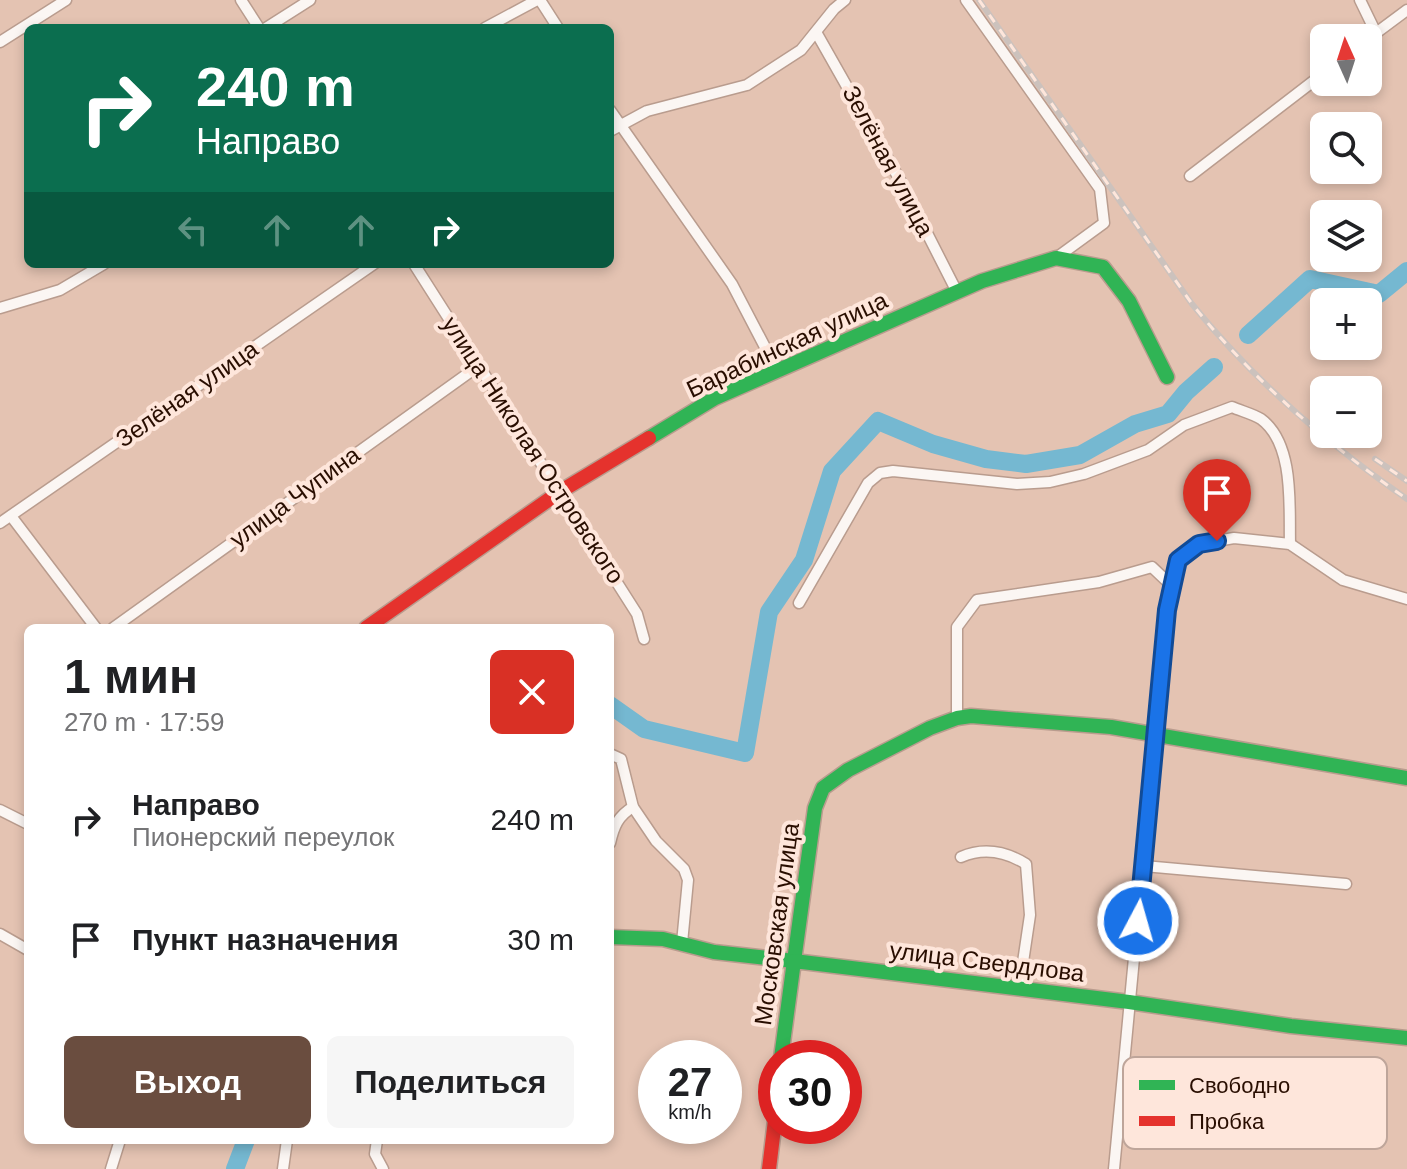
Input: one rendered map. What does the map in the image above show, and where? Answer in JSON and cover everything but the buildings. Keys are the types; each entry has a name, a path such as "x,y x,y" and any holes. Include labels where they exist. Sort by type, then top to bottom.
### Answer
{"street":[{"path":"28,24 66,0"},
{"path":"241,0 256,24"},
{"path":"272,24 310,0"},
{"path":"493,24 539,0 555,24"},
{"path":"778,372 732,284 693,224 615,129 647,111 747,85 801,50 845,0"},
{"path":"966,0 1100,189 1104,223 1056,258"},
{"path":"1360,0 1368,24"},
{"path":"1382,29 1407,10"},
{"path":"0,42 24,27"},
{"name":"Зелёная улица","path":"816,32 901,182 957,292"},
{"path":"1190,176 1310,84"},
{"name":"Барабинская улица","path":"372,624 561,491 715,398 982,281 1056,258 1103,267 1129,301 1167,377"},
{"path":"0,308 60,290 97,268"},
{"name":"Зелёная улица","path":"0,523 368,268"},
{"name":"улица Николая Островского","path":"416,268 637,614 644,639"},
{"name":"улица Чупина","path":"119,624 477,367"},
{"path":"799,603 868,483 880,473 893,471 1017,484 1050,482 1084,474 1148,450 1184,425 1232,407 1262,419 1277,441 1287,467 1290,544"},
{"path":"11,516 93,624"},
{"path":"1124,1057 1167,610 1178,560 1199,544 1234,538 1290,544 1343,580 1407,599"},
{"path":"1172,586 1152,567 1099,582 977,600 957,627 957,717 989,717 1047,724 1068,722 1202,740 1407,778"},
{"name":"Московская улица","path":"783,1040 818,796 824,786 834,779 933,726 957,717"},
{"path":"614,756 621,759 633,807 656,841 684,869 688,880 682,943"},
{"path":"614,830 623,813 633,807"},
{"path":"0,810 24,822"},
{"path":"961,857 985,850 1002,853 1026,864 1030,915 1019,989"},
{"path":"1144,866 1346,884"},
{"path":"0,934 24,948"},
{"name":"улица Свердлова","path":"614,937 646,937 714,952 1407,1038"},
{"path":"1114,1169 1123,1069"},
{"path":"111,1169 119,1144"},
{"path":"283,1169 286,1144"},
{"path":"376,1144 375,1154 383,1169"},
{"path":"769,1169 772,1144"}],"waterway":[{"path":"1248,335 1310,279 1379,294 1407,271"},
{"path":"614,708 644,729 745,753 769,612 804,560 832,471 878,421 933,444 986,459 1026,464 1080,455 1135,424 1168,414 1186,392 1214,367"},
{"path":"235,1169 244,1144"}],"railway":[{"path":"979,0 1192,304 1216,332 1292,409 1348,456 1407,499"},
{"path":"1375,459 1407,481"}],"traffic: fast":[{"path":"649,438 715,398 982,281 1056,258 1103,267 1129,301 1167,377"},
{"path":"614,937 663,939 714,952 794,961 815,808 823,788 848,770 930,728 957,718 971,716 1111,727 1407,778"},
{"path":"783,1040 794,961 1129,1002 1291,1026 1407,1038"}],"traffic: jam":[{"path":"372,624 561,491 649,438"},
{"path":"769,1169 772,1144"}],"route":[{"path":"1138,921 1167,610 1178,560 1199,544 1217,541"}]}
